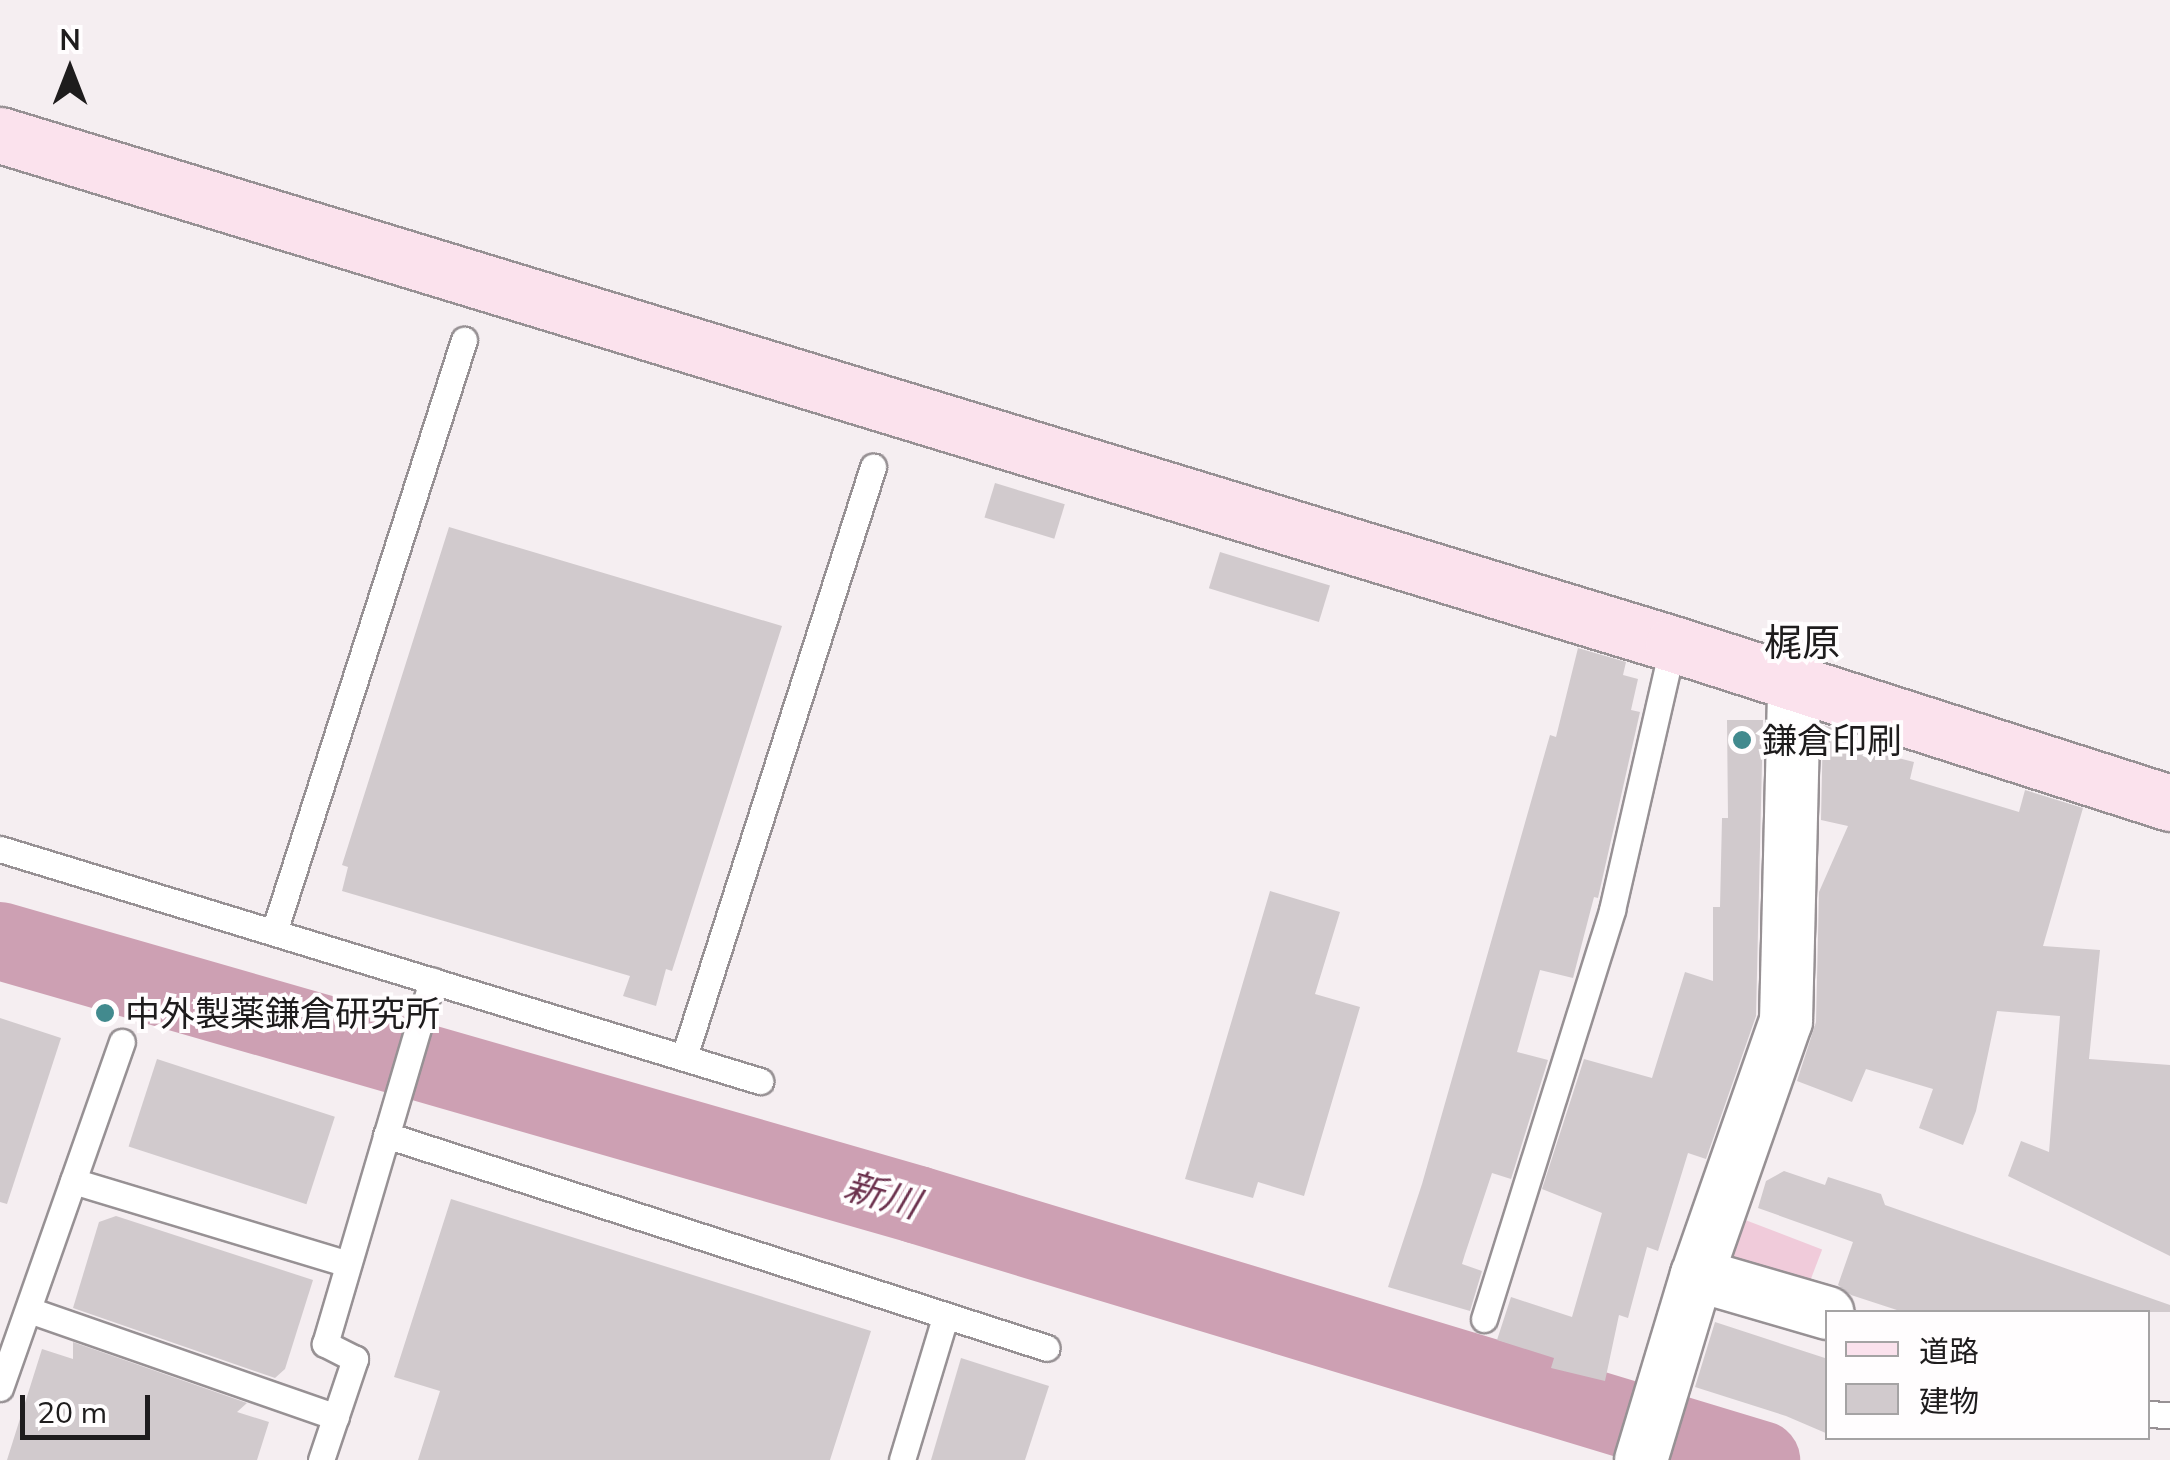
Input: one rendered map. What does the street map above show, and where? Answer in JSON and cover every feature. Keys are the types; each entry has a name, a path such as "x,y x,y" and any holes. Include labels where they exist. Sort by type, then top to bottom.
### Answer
{"street":[{"path":"0,135 1673,644 2170,803"},
{"path":"1641,1460 1697,1275 1786,1021 1794,682"},
{"path":"1697,1275 1825,1312"}],"lane":[{"path":"274,932 464,340"},
{"path":"684,1057 872,467"},
{"path":"1484,1319 1612,910 1673,644"},
{"path":"0,849 760,1081"},
{"path":"321,1460 355,1359 325,1344 432,980"},
{"path":"0,1388 8,1338 30,1310 122,1042"},
{"path":"386,1136 1046,1348"},
{"path":"74,1181 348,1264"},
{"path":"30,1310 336,1417"},
{"path":"902,1460 945,1318"}],"shaded area":[{"path":"1740,1218 1822,1250 1804,1297 1722,1266"}],"building":[{"path":"995,483 1065,504 1054,539 984,517"},
{"path":"449,527 782,626 672,971 666,969 656,1006 623,996 630,976 342,891 348,867 342,865"},
{"path":"1220,552 1330,586 1319,622 1209,588"},
{"path":"1578,648 1626,662 1623,675 1638,679 1631,710 1640,712 1598,898 1594,897 1573,978 1540,970 1517,1052 1548,1060 1511,1179 1492,1173 1465,1254 1462,1264 1482,1271 1470,1311 1388,1287 1422,1184 1550,735 1556,737"},
{"path":"1727,720 1763,720 1756,1016 1706,1159 1688,1153 1658,1251 1647,1247 1628,1318 1619,1315 1605,1381 1551,1368 1554,1358 1497,1340 1511,1297 1572,1317 1602,1213 1542,1189 1584,1059 1652,1078 1685,972 1713,981 1713,907 1720,907 1722,818 1728,818"},
{"path":"1823,725 1857,736 1854,747 1914,762 1910,779 2019,812 2025,790 2083,808 2043,946 2100,950 2089,1059 2170,1065 2170,1256 2008,1176 2021,1141 2049,1152 2060,1016 1997,1011 1976,1111 1963,1145 1919,1128 1933,1089 1866,1069 1852,1102 1797,1081 1816,1022 1819,892 1848,826 1821,820"},
{"path":"1270,891 1340,912 1315,994 1360,1007 1304,1196 1258,1182 1253,1198 1185,1179"},
{"path":"0,1018 61,1038 7,1204 0,1202"},
{"path":"157,1059 335,1117 306,1204 129,1146"},
{"path":"1784,1171 1825,1185 1828,1177 1881,1194 1885,1205 2170,1305 2170,1312 1897,1310 1851,1295 1838,1285 1853,1242 1758,1208 1766,1181"},
{"path":"451,1199 871,1331 830,1460 418,1460 440,1391 394,1377"},
{"path":"116,1216 313,1280 285,1369 275,1378 73,1308 99,1222"},
{"path":"1715,1322 1825,1358 1825,1433 1786,1416 1695,1387"},
{"path":"73,1342 247,1403 237,1412 269,1422 257,1460 7,1460 42,1349 73,1359"},
{"path":"961,1358 1049,1386 1025,1460 931,1460"}],"waterway":[{"name":"新川","path":"0,941 918,1205 1761,1460"}],"place":[{"name":"鎌倉印刷","path":"1742,740"},
{"name":"中外製薬鎌倉研究所","path":"105,1013"}],"district":[{"name":"梶原","path":"1802,643"}]}
